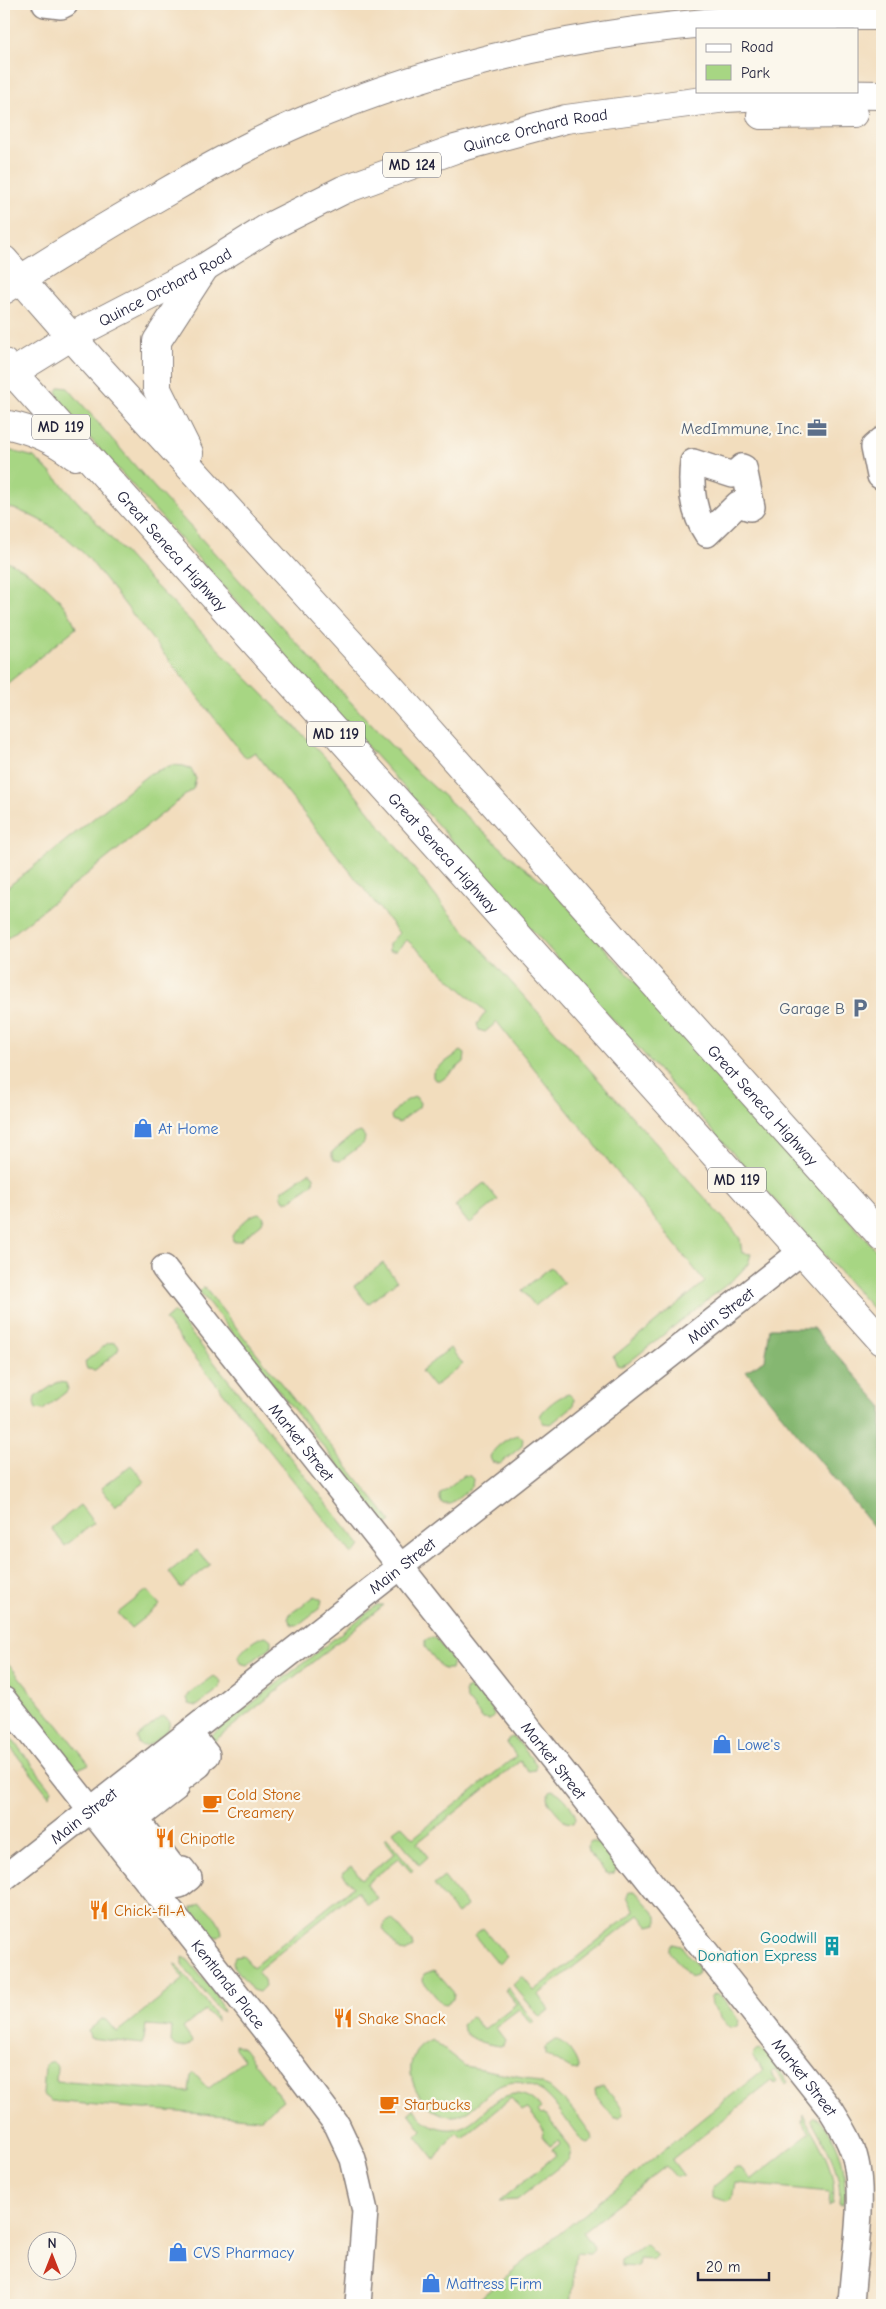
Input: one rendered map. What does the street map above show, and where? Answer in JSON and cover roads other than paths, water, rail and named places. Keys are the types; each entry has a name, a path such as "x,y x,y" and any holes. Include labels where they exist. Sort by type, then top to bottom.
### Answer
{"main road":[{"path":"10,276 110,224 235,153 316,116 456,68 618,32 767,17 882,16"},
{"name":"Quince Orchard Road","path":"6,371 205,267 269,227 343,190 455,149 566,119 726,98 806,94 882,95"},
{"path":"637,110 686,121 780,114 882,114"},
{"path":"205,267 157,341 157,389 205,483"},
{"name":"Great Seneca Highway","path":"10,276 72,336 386,682 614,940 882,1237"},
{"name":"Great Seneca Highway","path":"6,371 110,483 587,1010 882,1341"},
{"path":"4,424 19,427 46,437 73,454 110,483"}],"street":[{"path":"45,4 61,6 65,4"},
{"path":"882,440 874,447 880,476 882,477"},
{"name":"Main Street","path":"4,1878 801,1252"},
{"name":"Market Street","path":"164,1268 835,2116 850,2144 856,2162 858,2178 858,2208 850,2298"},
{"name":"Kentlands Place","path":"4,1700 285,2055 337,2124 353,2159 364,2211 358,2305"},
{"path":"199,1745 207,1755 197,1763 199,1765 173,1785 176,1788 136,1819 177,1873 182,1869 189,1878 176,1886 167,1882 122,1826 118,1813 125,1804 199,1745"}],"place":[{"name":"MedImmune, Inc.","path":"817,428"},
{"name":"Garage B","path":"860,1008"},
{"name":"At Home","path":"143,1128"},
{"name":"Lowe's","path":"722,1744"},
{"name":"Cold Stone Creamery","path":"212,1803"},
{"name":"Chipotle","path":"165,1838"},
{"name":"Chick-fil-A","path":"99,1910"},
{"name":"Goodwill Donation Express","path":"832,1946"},
{"name":"Shake Shack","path":"343,2018"},
{"name":"Starbucks","path":"389,2104"},
{"name":"CVS Pharmacy","path":"178,2252"},
{"name":"Mattress Firm","path":"431,2283"}]}
